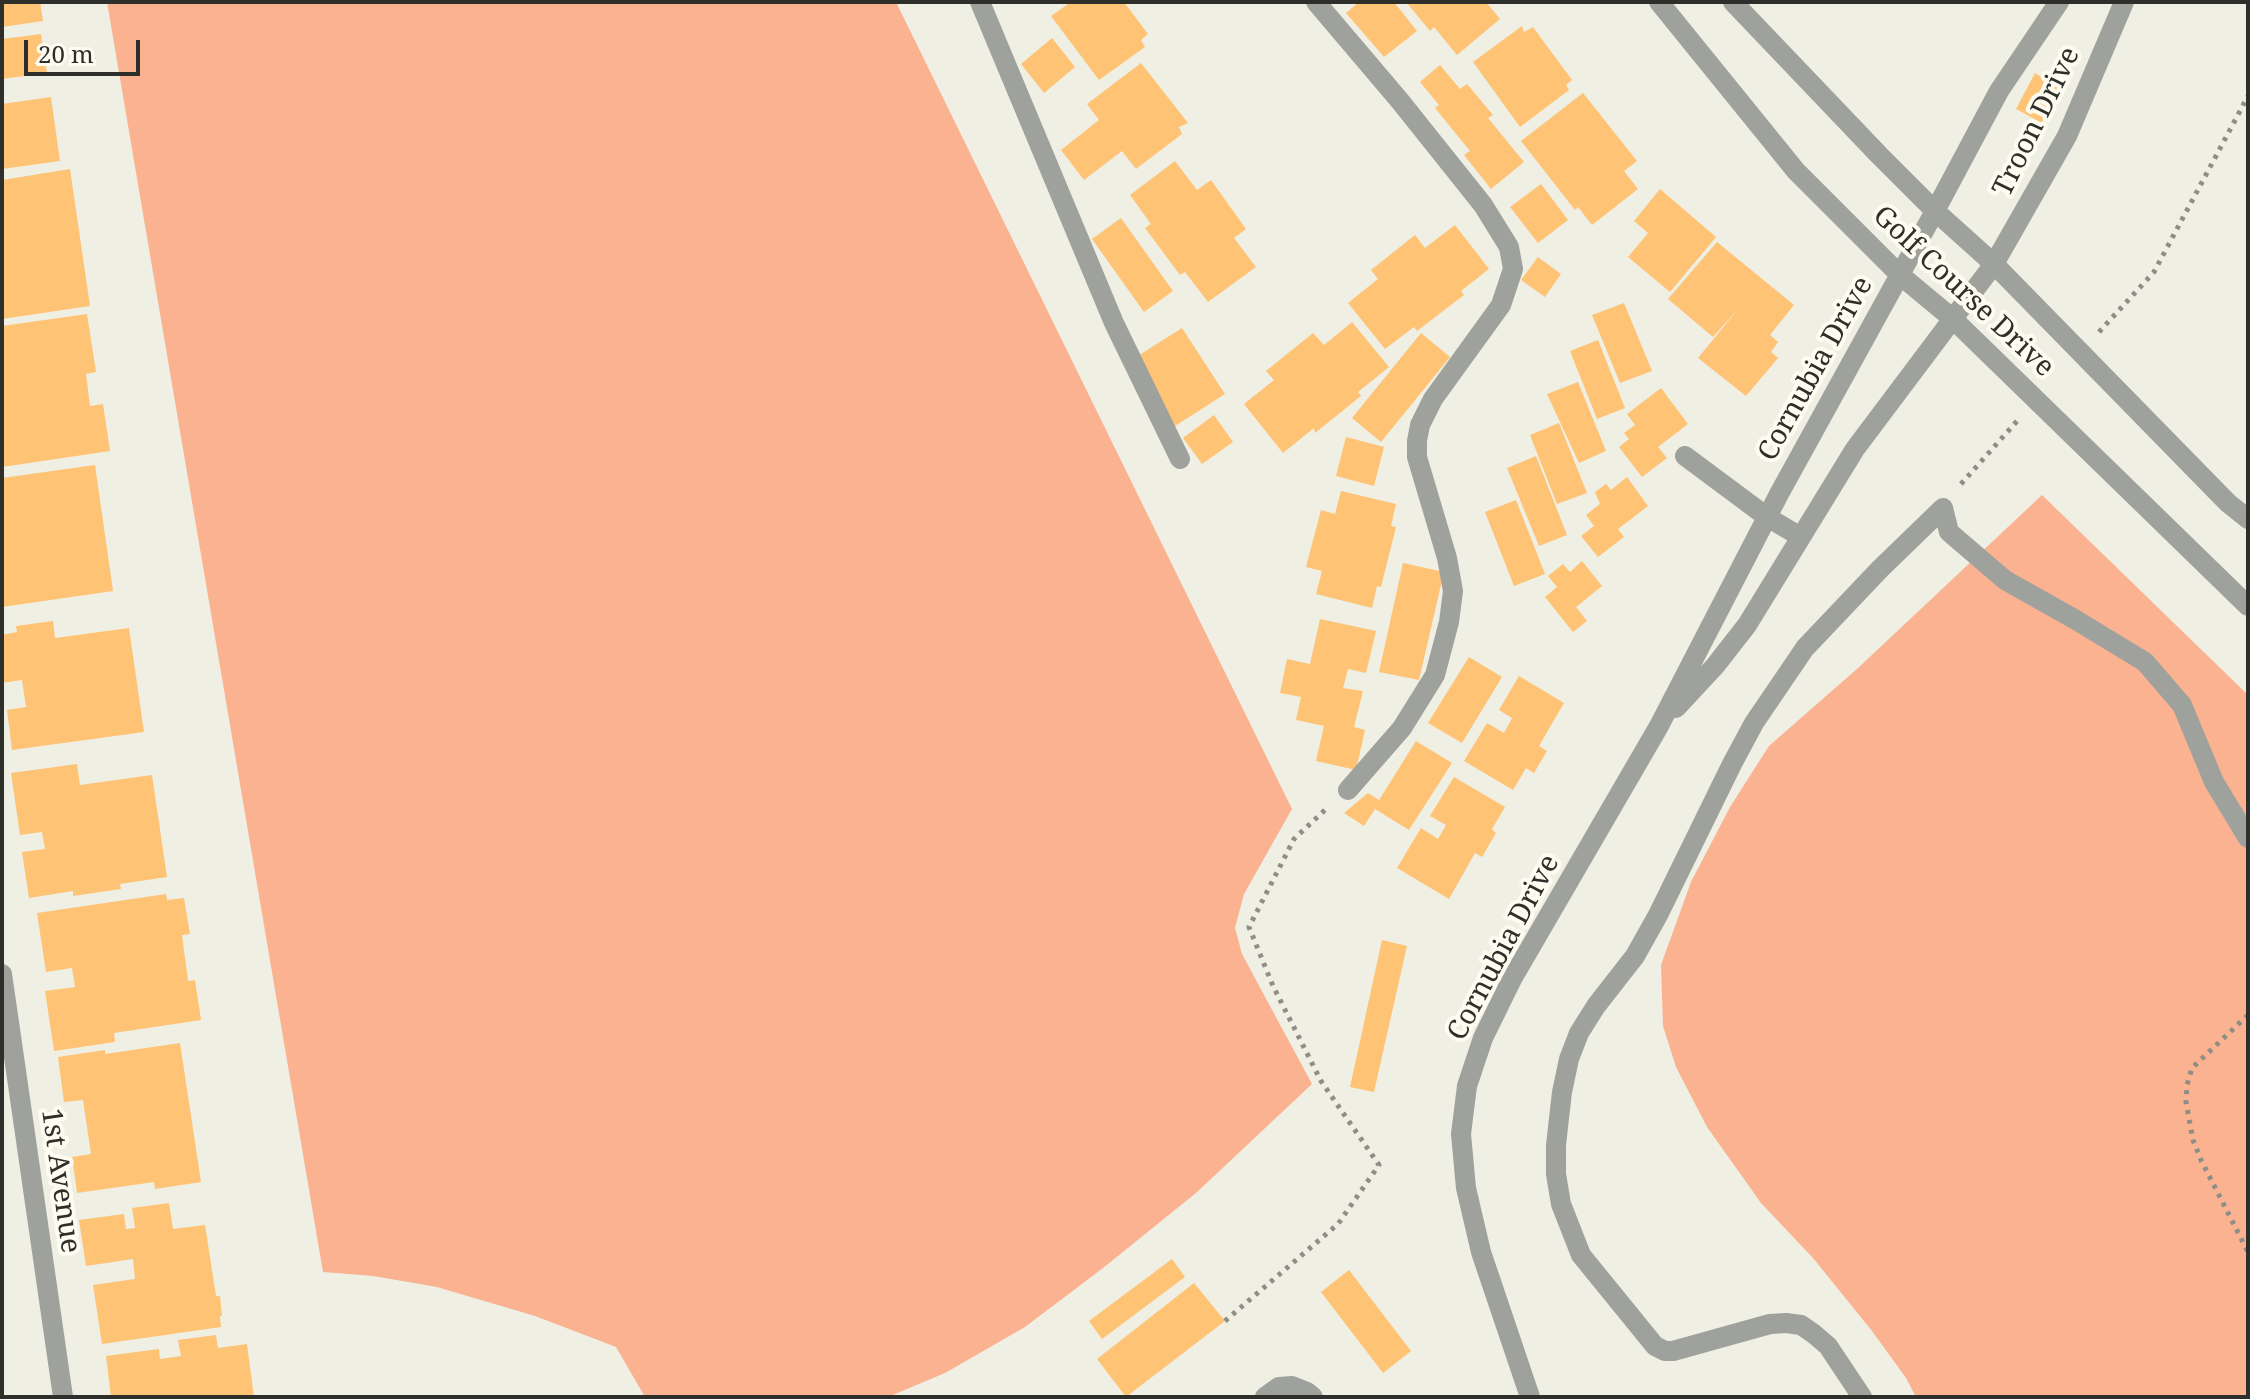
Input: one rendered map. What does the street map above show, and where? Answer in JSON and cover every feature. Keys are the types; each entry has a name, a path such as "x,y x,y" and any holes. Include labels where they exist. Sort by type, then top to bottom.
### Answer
{"street":[{"path":"980,2 1114,323 1180,459"},
{"path":"1316,2 1409,111 1483,205 1509,247 1513,269 1501,305 1433,399 1420,425 1417,457 1447,558 1453,591 1449,622 1435,675 1402,728 1348,790"},
{"name":"Golf Course Drive","path":"1659,2 1796,171 1900,275 1953,319 2248,606"},
{"name":"Golf Course Drive","path":"1733,2 1879,155 1994,264 2228,503 2248,519"},
{"name":"Troon Drive","path":"1935,211 1999,91 2059,2"},
{"name":"Troon Drive","path":"1994,264 2067,136 2124,2"},
{"name":"Cornubia Drive","path":"1530,1397 1481,1252 1466,1188 1461,1134 1467,1086 1483,1038 1512,979 1659,726 1767,517 1935,211"},
{"name":"Cornubia Drive","path":"1659,726 1715,666 1747,625 1855,449 1994,264"},
{"path":"1685,456 1767,517 1801,537"},
{"path":"1862,1397 1828,1346 1801,1325 1770,1324 1673,1351 1655,1346 1581,1255 1566,1222 1556,1174 1562,1092 1569,1059 1579,1033 1643,943 1754,723 1805,648 1943,508 1949,532 2005,580 2145,662 2182,705 2214,782 2248,838"},
{"name":"1st Avenue","path":"2,974 63,1397"},
{"path":"1265,1397 1279,1387 1292,1386 1313,1397"}],"path":[{"path":"2095,336 2154,272 2248,96"},
{"path":"1969,472 2022,415"},
{"path":"1225,1321 1338,1224 1379,1165 1321,1081 1273,986 1249,927 1294,839 1348,790"},
{"path":"2248,1015 2192,1068 2186,1102 2193,1140 2201,1160 2248,1252"}],"shaded area":[{"path":"107,2 896,2 1292,809 1244,894 1235,928 1242,954 1312,1084 1196,1193 1025,1327 945,1373 888,1397 645,1397 616,1347 535,1316 437,1287 373,1276 323,1272"},
{"path":"2042,495 2248,695 2248,1397 1916,1397 1872,1331 1813,1258 1761,1203 1707,1127 1676,1067 1663,1026 1661,965 1691,882 1730,807 1769,746 1858,668"}],"building":[{"path":"2,2 40,2 43,21 2,27"},
{"path":"1071,2 1124,2 1148,34 1141,40 1145,47 1099,80 1051,16"},
{"path":"1359,2 1394,2 1417,31 1384,57 1346,13"},
{"path":"1406,2 1486,2 1500,19 1457,55 1434,27 1430,31"},
{"path":"1522,26 1524,32 1533,27 1572,80 1566,85 1569,90 1520,127 1473,62"},
{"path":"41,34 47,73 2,79 2,39"},
{"path":"1052,38 1075,67 1044,93 1021,64"},
{"path":"1141,63 1188,123 1179,127 1182,134 1136,169 1122,151 1084,180 1061,150 1099,120 1087,104"},
{"path":"1440,65 1460,89 1467,84 1493,115 1488,118 1524,162 1491,189 1464,155 1470,151 1435,108 1439,105 1420,82"},
{"path":"2035,73 2061,89 2042,123 2016,109"},
{"path":"1583,93 1637,161 1624,171 1638,189 1592,225 1578,207 1575,210 1521,141"},
{"path":"51,97 60,161 2,169 2,104"},
{"path":"1175,161 1197,190 1211,180 1246,229 1234,238 1256,267 1208,302 1185,272 1180,275 1145,228 1151,224 1130,195"},
{"path":"70,169 90,306 2,319 2,180"},
{"path":"1541,184 1568,220 1538,243 1510,207"},
{"path":"1660,189 1716,237 1670,292 1628,257 1648,233 1634,221"},
{"path":"1121,218 1173,291 1144,312 1092,239"},
{"path":"1455,225 1489,269 1461,291 1464,295 1417,331 1414,327 1385,349 1348,303 1378,279 1371,270 1415,235 1425,248"},
{"path":"1717,242 1794,305 1770,335 1778,342 1771,352 1778,358 1746,396 1698,358 1739,308 1713,337 1668,299"},
{"path":"1538,257 1561,274 1545,297 1521,280"},
{"path":"1624,303 1652,371 1620,383 1592,315"},
{"path":"87,314 96,372 86,374 90,406 103,404 110,451 2,467 2,326"},
{"path":"1352,322 1389,367 1358,392 1361,396 1315,433 1314,428 1283,453 1244,404 1274,380 1266,371 1313,333 1324,345"},
{"path":"1182,328 1225,394 1175,426 1133,359"},
{"path":"1421,333 1450,357 1381,442 1352,418"},
{"path":"1598,340 1625,408 1597,419 1570,351"},
{"path":"1578,382 1606,451 1579,463 1547,394"},
{"path":"1661,388 1688,424 1658,447 1667,458 1642,477 1619,447 1629,439 1624,433 1635,425 1627,414"},
{"path":"1214,415 1233,442 1202,464 1183,438"},
{"path":"1559,423 1587,493 1557,504 1530,435"},
{"path":"1346,437 1384,447 1374,486 1336,476"},
{"path":"1536,456 1567,535 1539,546 1507,468"},
{"path":"95,465 113,591 2,607 2,478"},
{"path":"1627,477 1648,506 1618,529 1624,537 1598,557 1581,536 1594,526 1586,515 1600,504 1595,492 1606,484 1611,490"},
{"path":"1341,491 1396,504 1391,526 1396,527 1381,587 1377,586 1372,608 1316,594 1322,571 1306,567 1321,510 1335,514"},
{"path":"1516,500 1545,574 1514,586 1485,512"},
{"path":"1582,561 1602,586 1576,607 1587,621 1573,632 1545,597 1557,587 1548,576 1563,564 1570,572"},
{"path":"1403,563 1444,572 1419,680 1379,672"},
{"path":"1320,619 1376,631 1366,673 1348,669 1343,688 1363,691 1354,727 1365,730 1356,770 1316,761 1324,726 1296,720 1301,697 1280,693 1287,659 1310,664"},
{"path":"53,621 55,638 129,628 144,732 12,750 7,710 26,707 22,680 2,683 2,635 17,632 16,626"},
{"path":"1469,657 1502,677 1462,743 1428,723"},
{"path":"1519,676 1564,703 1539,746 1547,751 1534,773 1526,768 1513,790 1464,761 1487,723 1504,733 1512,718 1499,710"},
{"path":"1416,741 1452,763 1409,830 1375,809 1364,826 1344,813 1368,793 1379,800"},
{"path":"77,764 80,785 152,775 167,877 120,884 121,889 73,896 73,891 29,898 22,852 45,849 42,832 20,835 11,773"},
{"path":"1454,777 1505,807 1492,829 1496,833 1482,857 1475,853 1449,899 1397,868 1421,828 1438,839 1446,825 1430,816"},
{"path":"166,894 167,900 184,898 190,934 182,935 188,981 195,980 201,1020 114,1033 115,1042 54,1051 45,991 75,987 72,968 46,972 37,913"},
{"path":"1382,940 1407,946 1374,1092 1350,1087"},
{"path":"180,1043 201,1182 155,1189 154,1182 77,1193 72,1157 91,1154 83,1100 64,1102 58,1057"},
{"path":"169,1203 173,1229 205,1225 216,1296 220,1296 221,1327 102,1344 93,1285 135,1279 133,1259 86,1266 79,1220 124,1214 126,1229 135,1228 132,1208"},
{"path":"1172,1259 1185,1277 1102,1339 1089,1321"},
{"path":"1349,1270 1411,1351 1383,1373 1321,1292"},
{"path":"1194,1283 1225,1321 1126,1397 1097,1359"},
{"path":"216,1335 218,1348 247,1344 254,1397 111,1397 106,1356 159,1349 160,1359 181,1356 178,1340"}]}
